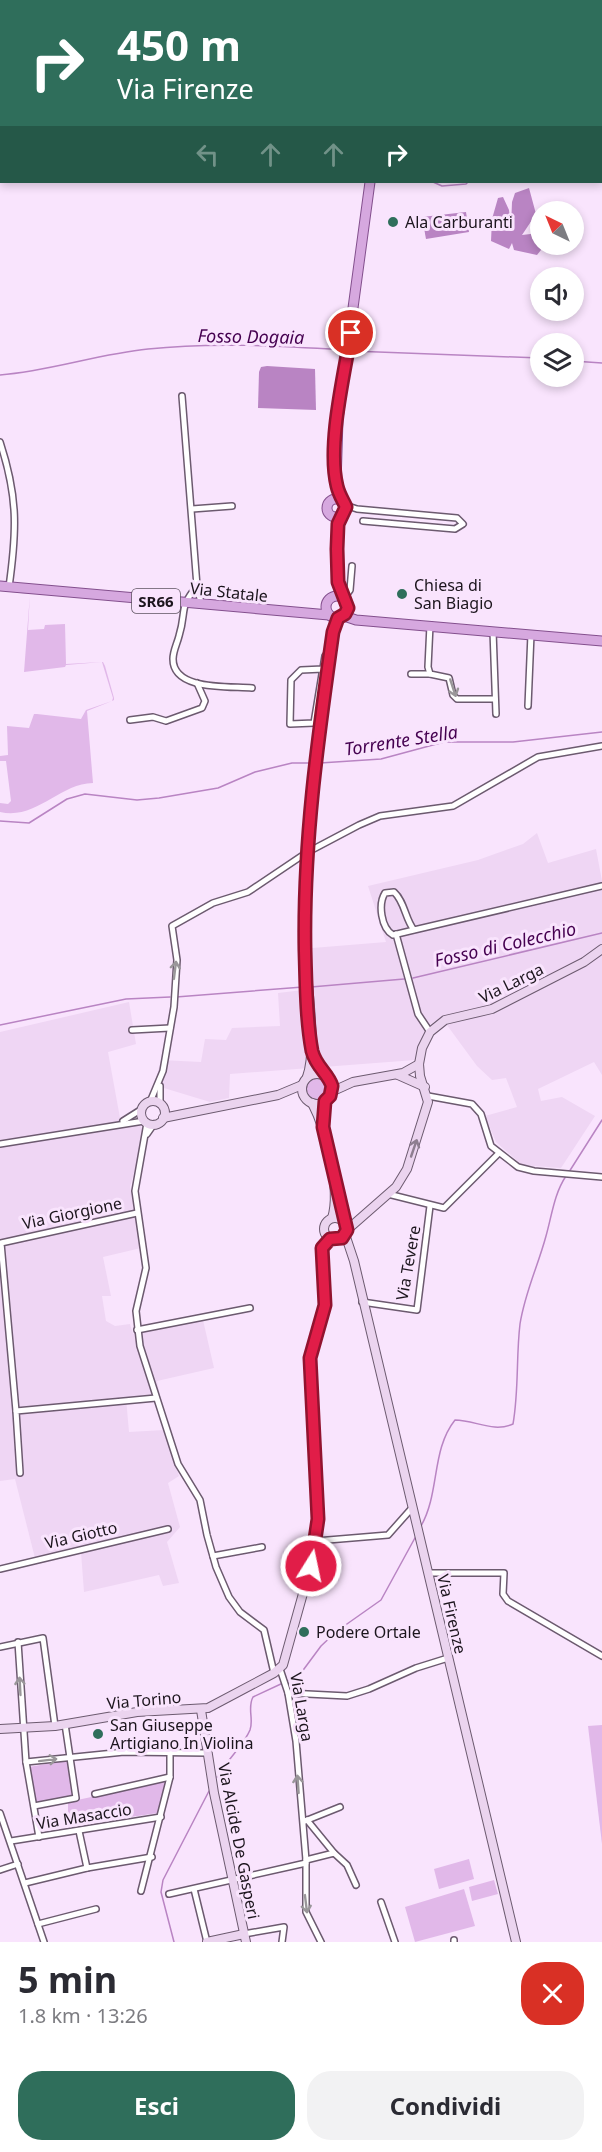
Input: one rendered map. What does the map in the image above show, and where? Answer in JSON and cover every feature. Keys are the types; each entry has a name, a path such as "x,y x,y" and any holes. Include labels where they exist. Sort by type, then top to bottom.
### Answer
{"main road":[{"path":"370,183 338,419 336,484 339,508 337,532 339,597 336,614 363,620 602,641"},
{"name":"Via Statale","path":"5,587 312,615 336,614"},
{"name":"SR66","path":"336,614 339,597"}],"street":[{"path":"182,396 198,604"},
{"path":"0,442 10,472 16,516 5,587"},
{"path":"192,509 232,506"},
{"path":"339,508 457,518 463,524 455,529 363,521"},
{"path":"401,525 402,513"},
{"path":"339,597 350,590 352,566"},
{"path":"195,588 183,603 174,664 180,676 198,683 252,688"},
{"path":"0,1144 116,1124 148,1123 187,1111 278,1095 302,1085 307,1077 312,1050 306,984 304,894 306,853 314,774 336,614"},
{"path":"430,626 428,669 430,674"},
{"path":"493,631 496,714"},
{"path":"528,706 531,634"},
{"path":"322,669 301,670 291,680 290,724 314,723 322,669 325,656 331,649"},
{"path":"411,674 430,674 449,678 453,695 457,699 495,699"},
{"path":"130,720 153,717 166,721 202,708 205,701 198,683"},
{"path":"163,1118 160,1082 170,1028 177,960 172,926 213,903 248,892 337,835 380,816 453,806 538,757 602,746"},
{"path":"414,930 406,919 400,897 394,892 385,893 380,900 386,929 391,934 396,934 414,930 602,886"},
{"path":"334,1240 345,1227 357,1220 398,1185 427,1109 429,1096 420,1076 419,1064 422,1048 430,1032 418,1014 396,934"},
{"name":"Via Larga","path":"430,1032 445,1020 492,1009 584,962 602,949"},
{"path":"132,1030 170,1028"},
{"path":"312,1050 331,1092 353,1082 396,1075 419,1064"},
{"path":"307,1077 315,1074 353,1082"},
{"path":"396,1075 425,1087"},
{"path":"116,1124 150,1102 160,1082"},
{"path":"278,1095 305,1098 302,1085"},
{"name":"Via Firenze","path":"323,1127 325,1101 331,1092"},
{"path":"429,1096 472,1104 481,1114 486,1137 499,1153 525,1170 574,1172 602,1177"},
{"name":"Via Firenze","path":"305,1098 312,1103 323,1127 362,1302 516,1942"},
{"path":"312,1103 325,1101"},
{"path":"150,1102 187,1111"},
{"path":"142,1109 148,1123 147,1136 135,1191 146,1268 136,1311 137,1330 178,1464 200,1500 213,1556 229,1597 240,1612 264,1630 271,1659 277,1671"},
{"path":"388,1194 444,1208 499,1153"},
{"name":"Via Firenze","path":"333,1178 335,1201 332,1218 325,1224 324,1232 348,1252 360,1292"},
{"name":"Via Tevere","path":"362,1302 417,1310 430,1206"},
{"name":"Via Giorgione","path":"20,1473 1,1243 137,1213"},
{"path":"332,1218 345,1227"},
{"name":"Via Larga","path":"321,1942 306,1912 304,1821 296,1741 285,1681 277,1671 286,1658 307,1585 316,1541 318,1519 310,1358 325,1305 325,1281 318,1249 324,1232"},
{"name":"Via Larga","path":"322,1263 322,1248 334,1240"},
{"path":"137,1330 250,1308"},
{"path":"0,1329 9,1329"},
{"path":"16,1411 156,1398"},
{"path":"316,1541 388,1535 412,1508"},
{"name":"Via Giotto","path":"0,1569 168,1529"},
{"path":"213,1556 262,1547"},
{"path":"428,1574 504,1574 503,1594 508,1601 602,1656"},
{"path":"0,1647 43,1638 55,1726"},
{"path":"18,1642 26,1762 39,1837"},
{"path":"271,1659 277,1662 286,1658"},
{"path":"288,1693 325,1696 361,1693 405,1672 448,1658"},
{"name":"Via Torino","path":"0,1729 23,1730 137,1712 201,1710 227,1700 277,1671"},
{"name":"Via Alcide De Gasperi","path":"201,1710 231,1879 245,1938"},
{"path":"34,1806 76,1798 65,1724"},
{"path":"26,1762 124,1752 208,1753"},
{"path":"141,1891 152,1857 170,1777 170,1753"},
{"path":"95,1794 170,1777"},
{"path":"340,1807 304,1821 347,1865 356,1885"},
{"path":"0,1813 44,1942"},
{"name":"Via Masaccio","path":"11,1841 161,1817"},
{"path":"79,1831 87,1868"},
{"path":"169,1894 306,1862 334,1853"},
{"path":"25,1883 87,1868 152,1857"},
{"path":"0,1870 18,1864"},
{"path":"194,1888 207,1942 245,1938 284,1927 282,1942"},
{"path":"381,1902 395,1942"},
{"path":"38,1924 96,1909"}],"shaded area":[{"path":"529,188 532,201 530,201 530,223 522,235 530,234 530,253 514,250 512,243 509,249 491,241 492,219 498,198 503,197 509,210 511,228 512,202 515,193"},
{"path":"466,212 469,232 426,239 422,217"},
{"path":"261,367 315,369 316,410 258,408 259,372"},
{"path":"30,596 28,630 44,629 45,625 65,624 66,664 102,662 24,672"},
{"path":"102,662 114,698 112,701 113,698"},
{"path":"112,701 87,711 93,783 69,789 25,811 0,812 0,803 8,804 11,801 6,761 0,761 0,756 8,755 7,726 29,728 34,714 81,719 86,710"},
{"path":"537,833 548,863 596,849 602,881 602,1075 594,1062 538,1089 541,1101 562,1097 595,1116 561,1168 522,1165 496,1142 485,1116 517,1107 506,1078 492,1080 477,1066 441,1017 428,1026 415,1060 230,1074 229,1098 210,1102 154,1085 161,1060 201,1062 205,1039 226,1040 232,1028 280,1026 278,993 303,990 300,949 386,942 368,886 478,860 523,844"},
{"path":"129,1002 136,1044 108,1052 120,1118 126,1117 139,1124 145,1132 130,1187 141,1248 103,1257 111,1296 102,1296 106,1321 115,1326 130,1324 133,1334 203,1320 214,1368 157,1381 160,1395 126,1398 129,1432 164,1430 179,1476 168,1483 180,1527 167,1542 179,1583 163,1586 159,1575 84,1592 81,1552 36,1562 15,1479 0,1481 0,1032"},
{"path":"317,1078 325,1081 328,1089 325,1097 317,1100 309,1097 306,1089 309,1081"},
{"path":"602,1725 602,1844 588,1726"},
{"path":"69,1760 75,1797 35,1803 29,1767"},
{"path":"166,1781 158,1813 68,1826 68,1802"},
{"path":"469,1859 474,1879 439,1889 434,1869"},
{"path":"494,1880 498,1894 472,1901 469,1887"},
{"path":"464,1889 475,1926 415,1942 405,1907"}],"waterway":[{"path":"435,183 442,186 467,183"},
{"name":"Fosso Dogaia","path":"0,375 37,370 129,351 172,347 246,345 344,350"},
{"name":"Fosso Dogaia","path":"352,351 530,358"},
{"name":"Fosso Dogaia","path":"584,362 602,363"},
{"name":"Torrente Stella","path":"320,763 381,759 444,742 513,742 602,732"},
{"name":"Torrente Stella","path":"0,821 29,823 67,799 85,794 137,800 159,798 218,788 255,772 292,763 312,763"},
{"name":"Fosso di Colecchio","path":"413,978 602,933"},
{"name":"Fosso di Colecchio","path":"311,987 404,979"},
{"name":"Fosso di Colecchio","path":"176,997 303,987"},
{"name":"Fosso di Colecchio","path":"0,1025 126,999 170,997"},
{"path":"569,1172 602,1120"},
{"path":"421,1526 431,1500 442,1445 455,1420 491,1427 513,1424 522,1312 556,1197 566,1176"},
{"path":"287,1681 301,1673 321,1646 337,1631 381,1600 416,1536"},
{"path":"217,1777 250,1730 253,1697 283,1683"},
{"path":"174,1942 161,1892 163,1880 209,1791"}],"place":[{"name":"Ala Carburanti","path":"393,222"},
{"name":"Chiesa di San Biagio","path":"402,594"},
{"name":"Podere Ortale","path":"304,1632"},
{"name":"San Giuseppe Artigiano In Violina","path":"98,1734"}],"route":[{"path":"311,1566 316,1546 318,1519 310,1358 325,1305 326,1289 321,1252 330,1239 342,1238 347,1230 342,1220 323,1127 325,1101 330,1096 332,1086 318,1068 312,1050 306,984 304,894 310,813 327,671 333,632 338,618 342,617 348,608 346,600 341,597 338,582 337,532 340,517 346,507 340,499 336,484 336,459 339,406 351,333"}]}
